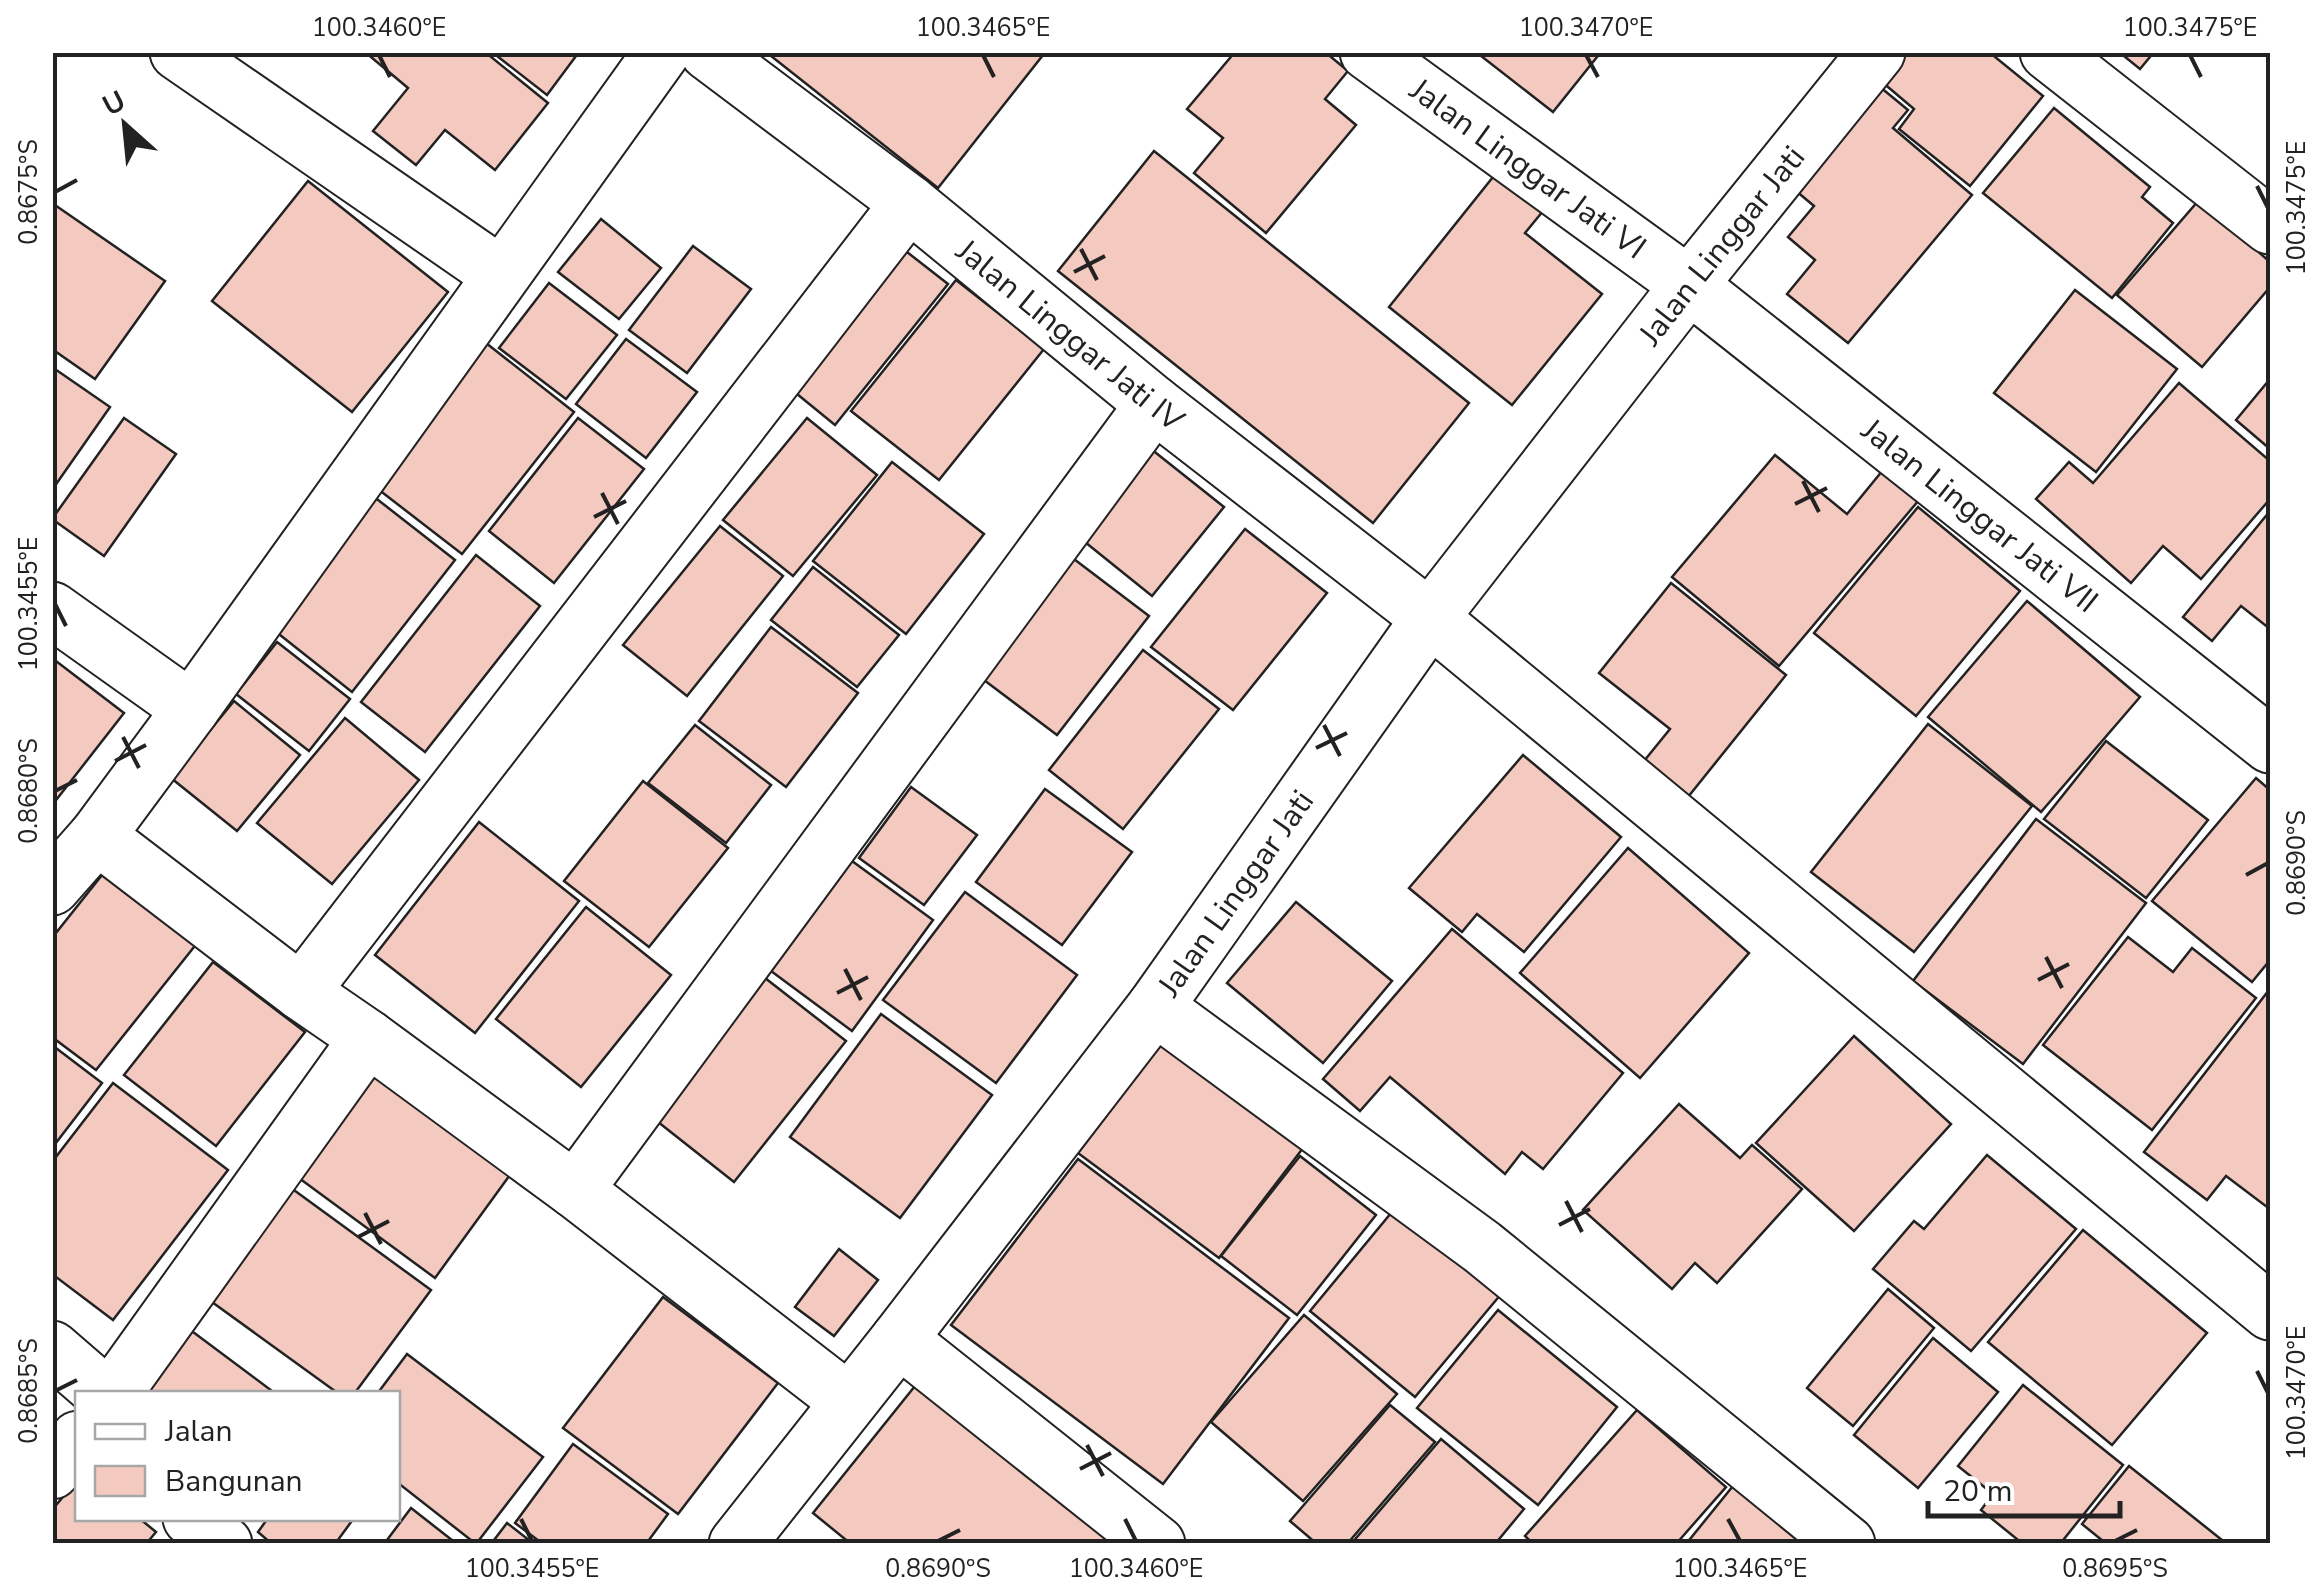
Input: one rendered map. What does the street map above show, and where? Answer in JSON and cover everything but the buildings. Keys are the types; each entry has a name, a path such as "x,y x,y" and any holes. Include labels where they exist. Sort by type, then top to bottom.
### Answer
{"street":[{"path":"178,52 501,275"},
{"path":"52,888 97,836 191,709 662,52"},
{"name":"Jalan Linggar Jati IV","path":"708,52 909,202 1154,404 1430,618 2270,1312"},
{"name":"Jalan Linggar Jati VI","path":"1368,52 1689,285"},
{"name":"Jalan Linggar Jati","path":"737,1544 1155,1007 1430,618 1689,285 1877,52"},
{"path":"2048,52 2270,226"},
{"path":"301,992 909,202"},
{"name":"Jalan Linggar Jati VII","path":"1689,285 2270,745"},
{"path":"574,1190 1154,404"},
{"path":"52,610 191,709"},
{"path":"97,836 301,992 574,1190 848,1400"},
{"path":"1155,1007 1482,1247 1847,1544"},
{"path":"115,1391 368,1038"},
{"path":"899,1339 1156,1544"},
{"path":"52,1349 101,1391"},
{"path":"52,1471 75,1442"},
{"path":"195,1521 224,1544"}]}
